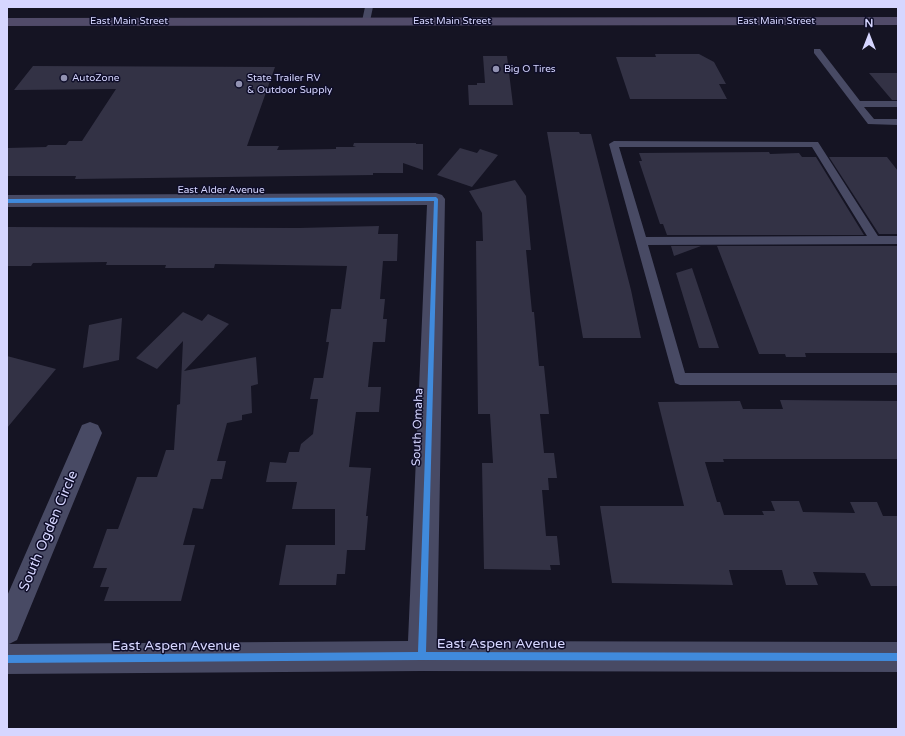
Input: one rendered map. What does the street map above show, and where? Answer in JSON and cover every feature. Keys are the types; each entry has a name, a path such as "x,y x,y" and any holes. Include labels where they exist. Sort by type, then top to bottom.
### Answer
{"main road":[{"name":"East Main Street","path":"7,22 898,20"}],"street":[{"name":"East Alder Avenue","path":"7,201 436,199"},
{"name":"South Omaha","path":"422,656 436,199"},
{"name":"South Ogden Circle","path":"7,630 90,433"},
{"name":"East Aspen Avenue","path":"7,659 422,656 898,657"}],"lane":[{"path":"366,21 369,7"},
{"path":"818,51 872,122 898,122"},
{"path":"862,110 898,104"},
{"path":"862,110 898,110"},
{"path":"862,110 898,116"},
{"path":"875,240 815,144 614,144 680,379 898,379"},
{"path":"641,241 898,240"}],"building":[{"path":"655,54 699,54 714,62 726,84 719,84 727,99 630,99 616,57 656,57"},
{"name":"Big O Tires","path":"483,56 507,56 513,105 469,105 468,85 485,83"},
{"path":"33,66 275,67 247,146 279,146 277,150 336,149 336,147 356,147 353,146 354,143 416,143 423,144 423,170 403,163 403,173 373,173 373,175 75,179 76,176 7,176 7,148 46,147 48,145 66,145 69,141 82,141 116,89 14,90"},
{"path":"869,73 898,73 898,100 892,100"},
{"path":"547,132 579,132 580,134 591,134 631,290 641,338 583,338"},
{"path":"460,148 477,153 480,149 498,155 472,187 437,175"},
{"path":"769,152 770,154 799,153 802,157 816,157 864,235 667,235 663,224 660,224 639,161 642,161 639,153"},
{"path":"829,157 887,157 898,171 898,234 879,234"},
{"path":"515,180 526,196 531,250 526,250 532,312 534,312 539,366 544,366 549,414 540,414 544,453 554,453 557,478 548,478 549,490 542,490 546,536 557,536 560,565 550,565 551,570 484,569 482,463 493,463 490,414 478,414 476,241 483,241 482,213 469,191"},
{"path":"379,226 378,234 398,234 397,261 383,261 380,299 385,299 383,319 387,319 385,342 373,342 368,387 381,387 379,412 356,412 349,467 371,468 366,516 368,516 365,550 347,550 345,574 337,574 336,585 279,585 286,545 335,545 335,509 292,509 297,482 266,482 270,462 286,463 289,452 299,452 301,444 313,434 318,399 310,399 314,378 323,378 329,342 326,342 331,309 341,309 347,266 215,264 214,268 165,268 166,265 106,265 107,262 33,263 31,266 7,266 7,227 299,228"},
{"path":"671,246 701,246 674,256"},
{"path":"717,246 898,246 898,353 805,353 806,357 786,357 785,354 759,354"},
{"path":"692,268 719,348 699,348 676,273"},
{"path":"183,312 202,321 208,314 229,324 184,371 256,357 258,384 251,386 252,413 242,415 242,420 227,423 217,461 226,461 222,479 211,479 203,509 193,508 183,545 195,545 181,601 104,601 109,587 100,587 107,568 93,568 107,529 118,529 137,477 157,477 166,450 174,450 177,405 180,404 183,341 157,369 136,358"},
{"path":"122,318 119,360 83,368 89,325"},
{"path":"7,356 56,369 7,428"},
{"path":"780,400 898,401 898,459 723,459 724,462 705,462 717,502 720,502 724,515 764,515 762,511 775,511 771,501 799,501 803,512 855,513 850,502 877,502 883,516 898,516 898,586 871,586 865,573 813,572 818,585 786,585 782,570 729,570 733,585 612,583 600,506 684,506 658,402 740,401 743,409 783,409"}],"cycle path":[{"path":"7,201 436,199 422,656"},
{"path":"7,659 422,656 898,657"}],"place":[{"name":"Big O Tires","path":"496,69"},
{"name":"AutoZone","path":"64,78"},
{"name":"State Trailer RV & Outdoor Supply","path":"239,84"}]}
